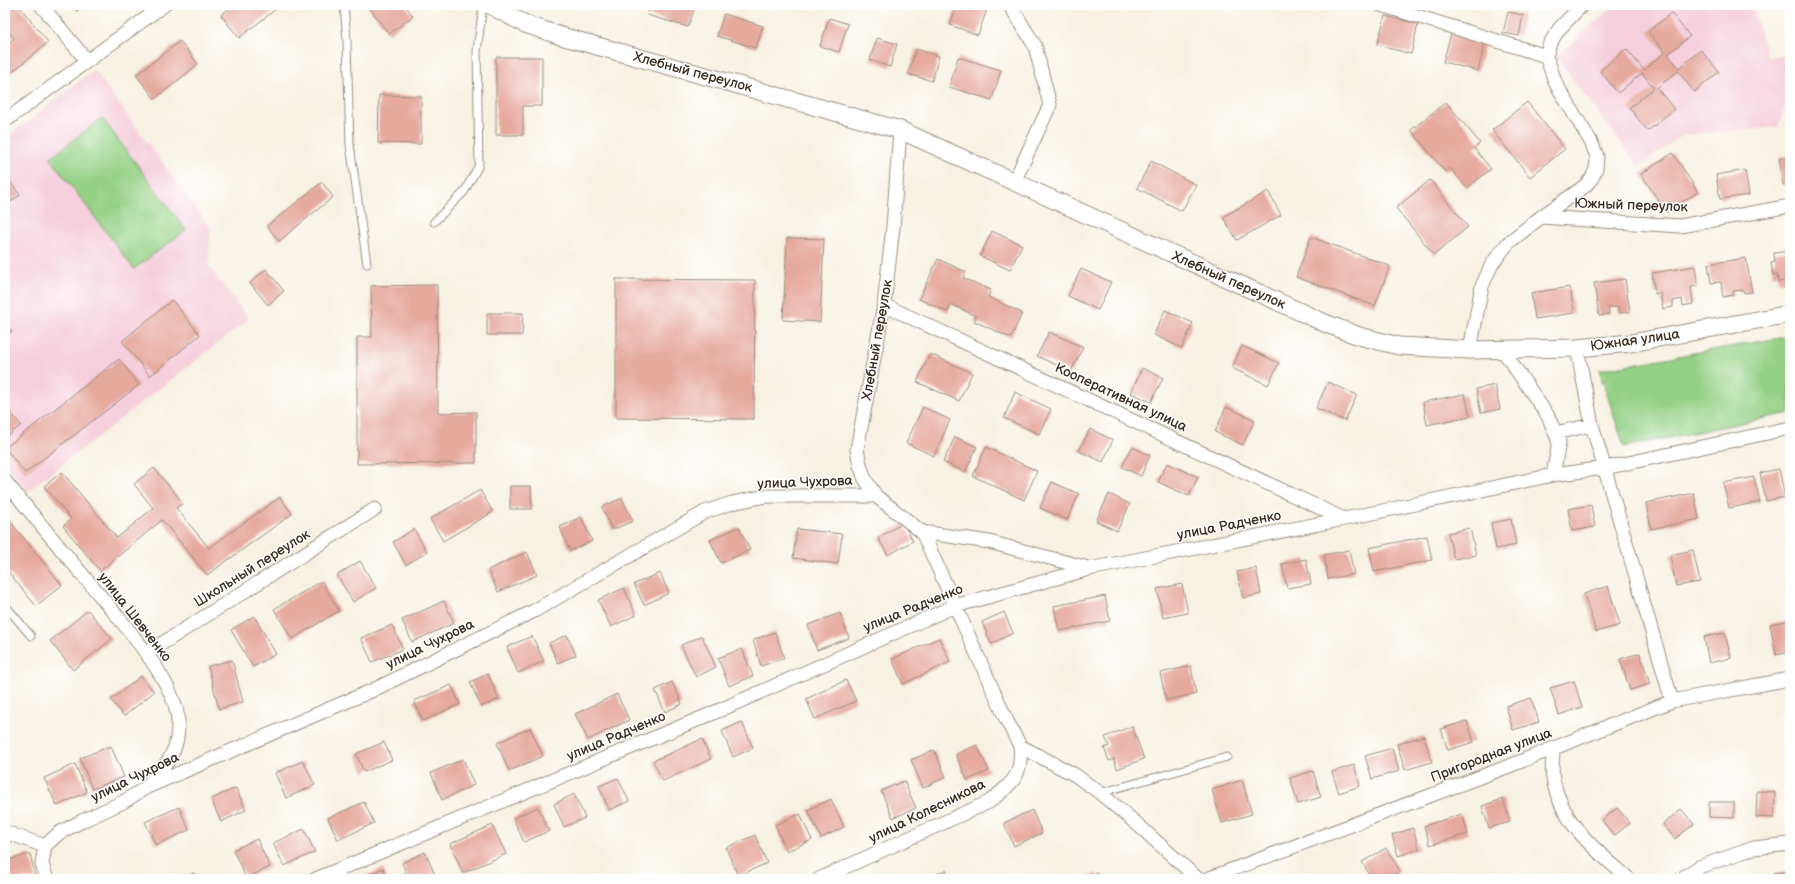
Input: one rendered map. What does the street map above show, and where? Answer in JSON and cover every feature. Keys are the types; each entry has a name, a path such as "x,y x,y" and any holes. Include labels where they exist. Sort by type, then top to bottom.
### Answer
{"street":[{"path":"42,5 87,60"},
{"path":"5,121 164,5"},
{"name":"Хлебный переулок","path":"490,5 525,24 561,36 900,130 1327,324 1359,336 1399,346 1470,350 1577,348"},
{"path":"1010,5 1035,46 1050,105 1014,182"},
{"path":"1381,5 1546,56"},
{"path":"1470,350 1482,286 1492,264 1508,243 1541,217 1585,186 1592,178 1596,169 1597,156 1591,142 1556,84 1546,56 1550,43 1559,29 1582,5"},
{"name":"Хлебный переулок","path":"900,130 893,227 884,305 858,449 860,465 865,479 876,496 922,532"},
{"name":"Южный переулок","path":"1541,217 1680,226 1790,206"},
{"name":"Кооперативная улица","path":"884,305 1344,519"},
{"name":"Южная улица","path":"1672,701 1592,425 1577,348 1630,342 1790,314"},
{"path":"1502,349 1548,416 1555,432 1559,442 1553,475"},
{"path":"1555,432 1592,425"},
{"path":"1604,468 1790,428"},
{"name":"улица Радченко","path":"316,879 711,714 954,606 1089,568 1344,519 1553,475 1604,468"},
{"name":"улица Шевченко","path":"5,481 147,653 172,694 178,720 176,748 166,766 146,787"},
{"name":"улица Чухрова","path":"45,846 59,833 123,802 146,787 372,691 534,611 705,512 732,502 766,496 876,496"},
{"name":"Школьный переулок","path":"147,653 375,509"},
{"path":"922,532 989,542 1089,568"},
{"path":"922,532 954,606 1020,746 1075,774 1137,824 1198,879"},
{"name":"Пригородная улица","path":"1207,879 1553,748 1672,701 1790,679"},
{"name":"улица Колесникова","path":"819,879 989,802 1009,785 1018,772 1022,761 1020,746"},
{"path":"1553,748 1552,779 1565,816 1591,846 1630,879"},
{"path":"5,832 45,846 42,864 47,879"},
{"path":"1680,879 1699,867 1754,848 1790,844"}],"lane":[{"path":"344,5 347,41 350,145 367,264"},
{"path":"434,222 464,192 479,165 477,51 484,5"},
{"path":"5,605 31,636"},
{"path":"1100,793 1227,757"}],"shaded area":[{"path":"1615,5 1752,5 1767,56 1790,56 1790,93 1778,127 1683,135 1639,167 1556,57"},
{"path":"94,70 210,227 209,266 249,319 28,491 5,464 5,139"}],"green space":[{"path":"102,118 186,230 134,269 50,158"},
{"path":"1790,336 1790,413 1624,447 1599,370"}],"building":[{"path":"5,5 18,5 48,42 5,78 5,46 14,38 5,27"},
{"path":"73,5 84,5 77,11"},
{"path":"234,5 281,5 239,38 221,15"},
{"path":"367,5 405,5 413,16 389,34"},
{"path":"650,5 695,6 688,27 647,15"},
{"path":"957,5 975,5 987,9 978,35 950,25"},
{"path":"1508,12 1523,15 1519,36 1503,33"},
{"path":"1671,13 1690,36 1668,54 1679,68 1701,50 1719,72 1694,92 1678,71 1657,88 1674,109 1648,131 1629,108 1654,88 1642,73 1618,93 1600,71 1626,49 1644,70 1665,52 1648,32"},
{"path":"724,14 763,26 756,48 717,36"},
{"path":"1385,16 1418,24 1411,54 1377,45"},
{"path":"829,18 848,24 839,52 820,46"},
{"path":"1451,34 1485,43 1478,71 1443,62"},
{"path":"877,38 897,44 890,67 870,60"},
{"path":"180,41 198,64 155,99 136,75"},
{"path":"916,49 939,56 932,81 908,74"},
{"path":"496,57 542,57 542,106 523,106 523,135 496,135"},
{"path":"958,57 1001,70 992,100 949,87"},
{"path":"379,95 421,96 421,144 378,143"},
{"path":"1446,102 1480,143 1474,148 1491,169 1467,188 1450,168 1445,172 1411,130"},
{"path":"1527,102 1565,149 1530,177 1492,130"},
{"path":"1673,153 1698,192 1666,212 1641,174"},
{"path":"1790,157 1790,184 1783,185 1779,158"},
{"path":"1151,161 1196,185 1182,211 1137,188"},
{"path":"1745,170 1749,195 1720,199 1716,175"},
{"path":"5,175 20,195 5,206"},
{"path":"1430,180 1468,227 1434,255 1396,208"},
{"path":"322,182 333,197 279,241 267,226"},
{"path":"1268,191 1281,215 1237,240 1223,217"},
{"path":"992,231 1022,245 1010,270 980,256"},
{"path":"1311,237 1390,266 1375,306 1296,277"},
{"path":"787,238 824,239 820,322 783,320"},
{"path":"1790,251 1790,280 1778,282 1777,274 1773,275 1771,263 1775,262 1774,253"},
{"path":"1746,258 1752,292 1744,293 1743,290 1733,291 1733,295 1723,297 1721,282 1711,283 1708,264"},
{"path":"938,259 966,272 963,278 991,290 988,297 1022,313 1011,338 974,321 976,316 951,304 948,312 919,299"},
{"path":"1695,266 1698,286 1691,287 1693,304 1683,306 1682,299 1673,301 1673,307 1663,309 1660,293 1655,294 1652,273"},
{"path":"266,269 284,291 268,305 250,283"},
{"path":"1081,269 1111,282 1098,310 1068,296"},
{"path":"616,279 755,280 754,419 616,418"},
{"path":"1625,279 1630,312 1619,313 1618,307 1608,308 1609,314 1599,316 1594,283"},
{"path":"437,285 438,413 476,412 476,463 357,464 357,337 372,337 371,286"},
{"path":"1570,287 1574,313 1535,319 1531,293"},
{"path":"172,300 200,335 150,376 122,341"},
{"path":"1165,310 1193,323 1182,348 1154,335"},
{"path":"487,313 523,313 522,335 487,335"},
{"path":"5,323 12,331 5,337"},
{"path":"1049,332 1083,347 1071,372 1037,356"},
{"path":"1242,346 1279,363 1268,385 1232,368"},
{"path":"930,354 972,373 959,401 917,382"},
{"path":"119,359 139,385 25,473 5,448"},
{"path":"1142,368 1163,378 1151,402 1131,393"},
{"path":"1328,382 1357,395 1345,421 1316,408"},
{"path":"1495,385 1500,409 1481,413 1476,389"},
{"path":"1015,392 1051,409 1039,434 1004,418"},
{"path":"1465,394 1470,416 1427,425 1423,402"},
{"path":"5,406 21,425 5,438"},
{"path":"923,407 950,420 934,456 906,443"},
{"path":"1226,407 1255,420 1243,445 1215,432"},
{"path":"1090,429 1113,440 1103,462 1079,451"},
{"path":"955,437 977,447 965,472 943,462"},
{"path":"986,447 1037,471 1024,500 973,476"},
{"path":"1132,447 1150,455 1141,476 1122,467"},
{"path":"1167,463 1198,477 1189,496 1158,482"},
{"path":"154,468 183,503 176,508 209,548 280,497 292,514 207,575 162,520 100,571 63,526 71,519 44,486 62,472 117,538 153,508 134,484"},
{"path":"1779,469 1785,497 1766,501 1760,473"},
{"path":"1754,477 1760,502 1729,508 1723,483"},
{"path":"1052,482 1079,494 1067,520 1040,508"},
{"path":"510,486 531,486 532,509 510,509"},
{"path":"480,490 493,512 443,541 430,519"},
{"path":"1694,493 1699,519 1651,529 1646,503"},
{"path":"1109,494 1130,504 1117,531 1096,521"},
{"path":"622,498 633,521 612,530 602,507"},
{"path":"1591,505 1595,527 1572,531 1568,509"},
{"path":"5,515 62,585 36,606 5,568"},
{"path":"581,517 592,541 570,551 560,527"},
{"path":"1511,519 1516,545 1496,549 1491,523"},
{"path":"903,523 913,541 888,555 878,538"},
{"path":"739,527 750,550 721,563 710,540"},
{"path":"1470,528 1476,555 1454,559 1448,533"},
{"path":"414,529 427,552 406,565 393,542"},
{"path":"797,529 842,534 838,564 793,558"},
{"path":"1427,536 1432,560 1374,572 1369,548"},
{"path":"1349,550 1354,574 1328,579 1324,555"},
{"path":"1693,550 1700,582 1676,586 1670,555"},
{"path":"527,552 537,575 498,592 488,570"},
{"path":"1306,559 1311,584 1287,588 1282,564"},
{"path":"360,561 376,588 353,602 337,575"},
{"path":"1256,568 1261,594 1243,598 1237,572"},
{"path":"660,573 669,593 644,605 634,584"},
{"path":"322,581 339,611 292,639 274,609"},
{"path":"1182,584 1188,613 1163,618 1157,589"},
{"path":"1608,586 1620,625 1596,632 1584,594"},
{"path":"624,588 636,615 611,627 598,600"},
{"path":"1105,596 1110,621 1059,631 1054,606"},
{"path":"444,601 454,623 412,642 402,620"},
{"path":"88,610 112,639 73,670 50,641"},
{"path":"1004,612 1013,633 991,644 982,622"},
{"path":"840,613 849,638 817,650 808,625"},
{"path":"254,616 276,654 253,667 231,630"},
{"path":"1790,620 1790,652 1776,655 1770,624"},
{"path":"392,625 403,649 372,662 361,638"},
{"path":"775,632 784,658 761,666 753,640"},
{"path":"1725,633 1731,658 1709,663 1704,637"},
{"path":"567,635 576,655 558,663 549,643"},
{"path":"532,636 544,661 518,673 507,647"},
{"path":"702,636 716,667 696,677 681,645"},
{"path":"939,638 950,662 903,684 892,659"},
{"path":"742,649 753,676 729,686 718,658"},
{"path":"1640,653 1650,684 1630,690 1620,659"},
{"path":"232,660 243,702 219,709 208,666"},
{"path":"1191,666 1196,694 1166,700 1160,673"},
{"path":"488,674 499,699 481,707 470,682"},
{"path":"141,676 154,692 124,716 111,700"},
{"path":"846,680 856,701 815,719 806,699"},
{"path":"1574,681 1582,707 1559,715 1550,688"},
{"path":"672,682 682,704 665,712 655,690"},
{"path":"451,685 460,704 423,721 414,701"},
{"path":"617,694 629,720 588,740 575,714"},
{"path":"1531,698 1539,722 1513,730 1506,706"},
{"path":"1467,721 1474,742 1448,750 1441,729"},
{"path":"742,722 753,748 733,757 722,731"},
{"path":"1132,726 1144,759 1117,769 1114,759 1109,761 1104,748 1109,746 1105,737"},
{"path":"530,728 543,756 509,771 497,743"},
{"path":"1424,736 1432,762 1405,770 1397,744"},
{"path":"702,739 711,759 663,781 653,761"},
{"path":"384,742 392,760 364,772 356,754"},
{"path":"977,745 989,771 967,780 956,754"},
{"path":"111,746 124,777 92,789 80,758"},
{"path":"1392,748 1399,771 1372,779 1365,756"},
{"path":"934,750 946,777 923,788 911,760"},
{"path":"463,759 474,785 442,800 431,773"},
{"path":"303,761 315,785 286,798 275,773"},
{"path":"75,764 87,792 57,806 44,778"},
{"path":"1354,765 1360,786 1339,793 1332,772"},
{"path":"1313,771 1321,797 1298,804 1290,778"},
{"path":"618,778 629,801 609,810 599,786"},
{"path":"1242,780 1252,814 1222,823 1212,790"},
{"path":"904,781 916,808 893,818 881,791"},
{"path":"236,788 246,810 221,822 211,799"},
{"path":"1757,791 1775,792 1774,818 1756,817"},
{"path":"574,794 585,818 564,827 554,804"},
{"path":"831,799 844,827 821,838 808,810"},
{"path":"1503,799 1510,822 1489,828 1482,806"},
{"path":"364,802 374,823 338,840 328,818"},
{"path":"1709,802 1734,802 1734,818 1709,817"},
{"path":"179,807 189,830 156,845 145,822"},
{"path":"538,807 549,831 524,842 513,818"},
{"path":"1617,808 1630,823 1614,836 1602,820"},
{"path":"1681,809 1694,824 1675,839 1663,824"},
{"path":"1032,810 1042,833 1014,846 1004,823"},
{"path":"800,814 812,840 787,851 775,825"},
{"path":"1462,814 1468,834 1430,845 1424,826"},
{"path":"492,825 506,854 463,873 450,844"},
{"path":"1413,828 1419,849 1398,856 1392,835"},
{"path":"304,829 315,852 284,866 273,843"},
{"path":"755,835 767,863 738,876 726,848"},
{"path":"257,839 270,867 246,878 233,850"},
{"path":"1386,848 1400,871 1387,879 1372,879 1362,862"},
{"path":"425,852 436,877 432,879 409,879 402,863"},
{"path":"30,854 36,879 7,879 5,861"},
{"path":"383,868 387,879 359,879"},
{"path":"946,870 950,879 925,879"},
{"path":"1790,871 1790,879 1774,879 1774,873"},
{"path":"194,873 197,879 181,879"},
{"path":"1097,873 1099,879 1084,879"}]}
